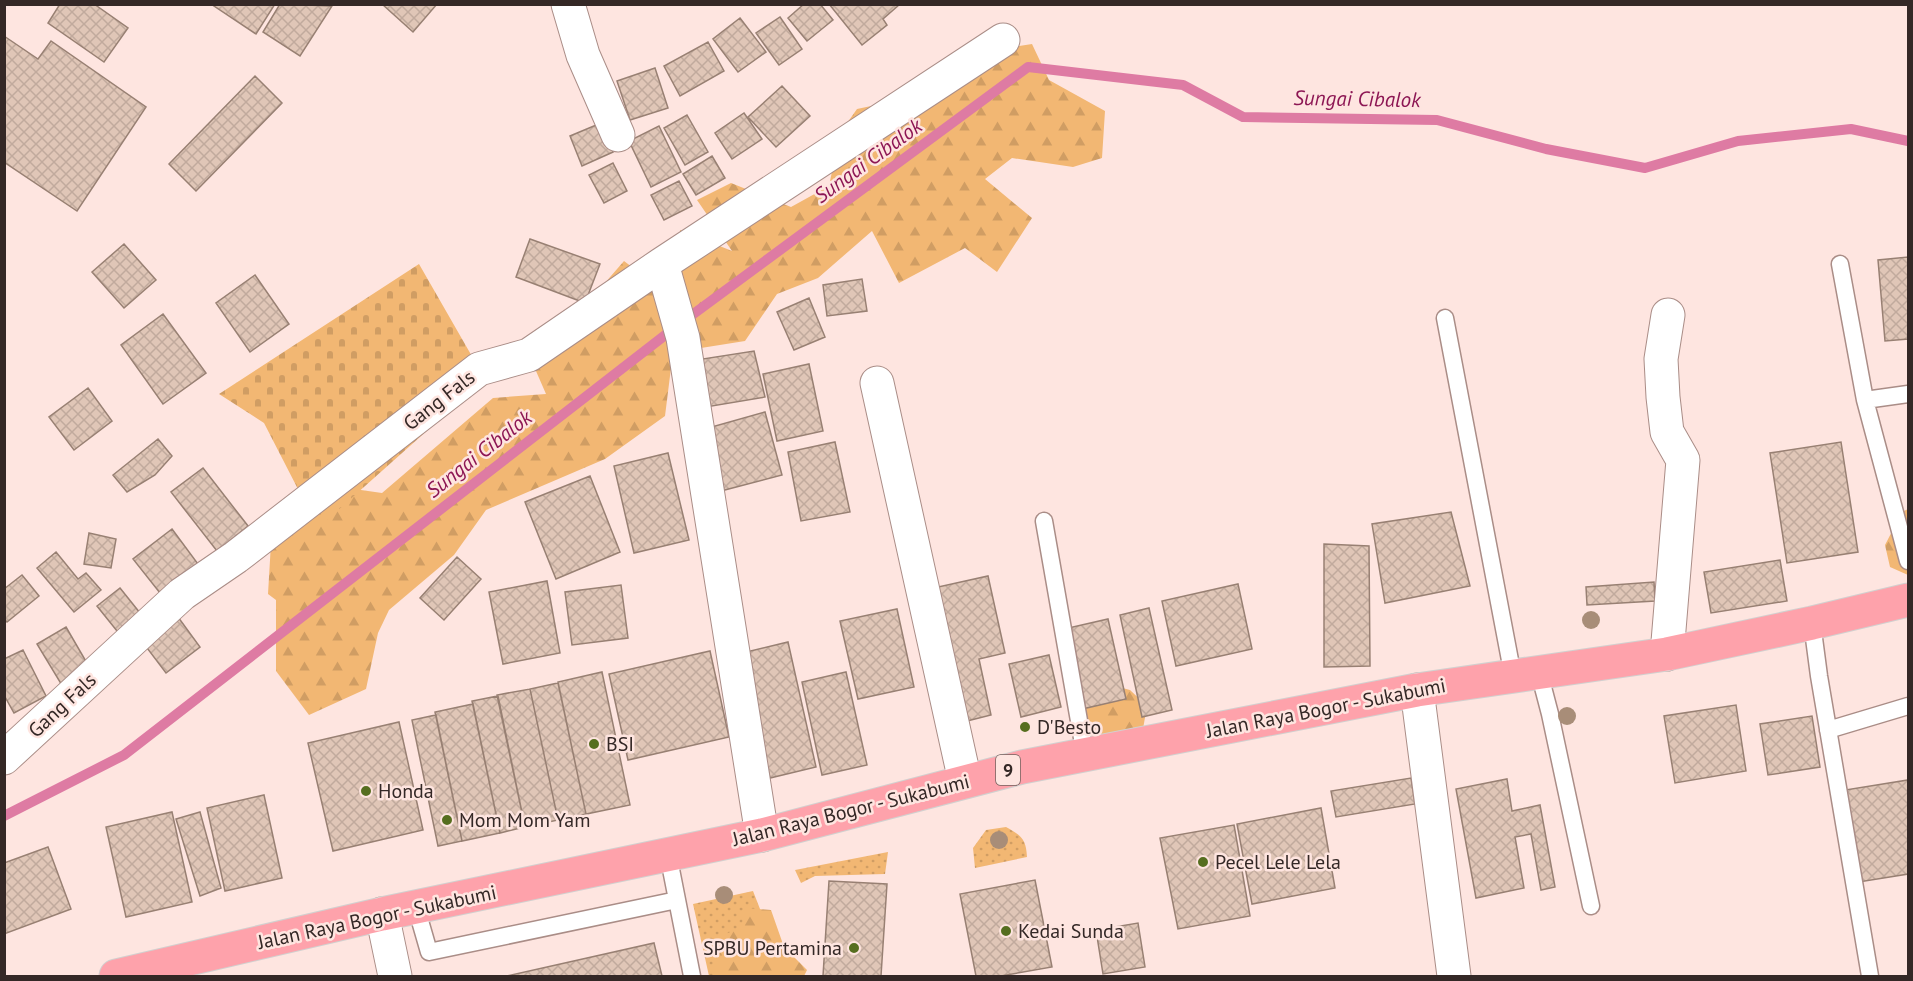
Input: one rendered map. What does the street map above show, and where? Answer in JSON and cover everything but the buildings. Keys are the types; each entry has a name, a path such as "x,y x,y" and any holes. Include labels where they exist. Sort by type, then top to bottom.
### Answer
{"highway":[{"name":"Jalan Raya Bogor - Sukabumi","path":"116,976 382,914 762,835 965,781 1085,755 1417,690 1666,654 1812,624 1908,600"}],"street":[{"path":"568,4 582,55 618,135"},
{"name":"Gang Fals","path":"4,758 182,594 236,557 479,369 529,355 664,274 1003,40"},
{"path":"664,274 683,338 762,835"},
{"path":"1666,654 1683,460 1667,432 1663,397 1661,359 1668,315"},
{"path":"877,383 965,781"},
{"path":"1417,690 1454,976"},
{"path":"382,914 395,976"}],"lane":[{"path":"1840,264 1865,400 1908,561"},
{"path":"1445,318 1526,674 1550,714 1591,906"},
{"path":"1865,400 1908,394"},
{"path":"1044,521 1085,755"},
{"path":"1812,624 1870,976"},
{"path":"1828,730 1908,706"},
{"path":"668,854 692,976"},
{"path":"416,907 429,952 677,900"}],"green space":[{"path":"1032,44 1049,80 1105,111 1102,158 1073,167 1012,158 985,179 1032,218 997,272 965,248 899,283 872,231 818,278 777,294 745,341 701,348 671,368 665,416 605,459 486,510 454,555 389,610 378,633 366,689 309,715 276,671 276,600 268,594 272,526 333,486 382,493 493,398 546,394 529,355 584,307 624,261 681,304 680,230 732,251 697,200 731,183 791,207 829,186 840,133 857,109 923,95 968,54"},
{"path":"419,264 485,379 318,528 264,423 219,394"},
{"path":"1908,509 1908,575 1890,567 1885,545 1902,512"},
{"path":"1111,685 1130,690 1147,706 1143,729 1081,743 1072,717"},
{"path":"1006,827 1022,839 1026,846 1027,857 975,868 973,848 986,830"},
{"path":"888,852 885,874 815,876 801,883 795,870"},
{"path":"753,891 786,976 709,976 693,904"},
{"path":"744,908 771,910 784,947 807,970 804,976 716,976 714,972 721,936 742,927"}],"waterway":[{"name":"Sungai Cibalok","path":"4,816 124,755 673,329 1028,67 1183,85 1243,117 1437,120 1546,149 1645,168 1738,141 1851,129 1908,141"}],"place":[{"name":"D'Besto","path":"1025,727"},
{"name":"BSI","path":"594,744"},
{"name":"Honda","path":"366,791"},
{"name":"Mom Mom Yam","path":"447,820"},
{"name":"Pecel Lele Lela","path":"1203,862"},
{"name":"Kedai Sunda","path":"1006,931"},
{"name":"SPBU Pertamina","path":"854,948"}]}
